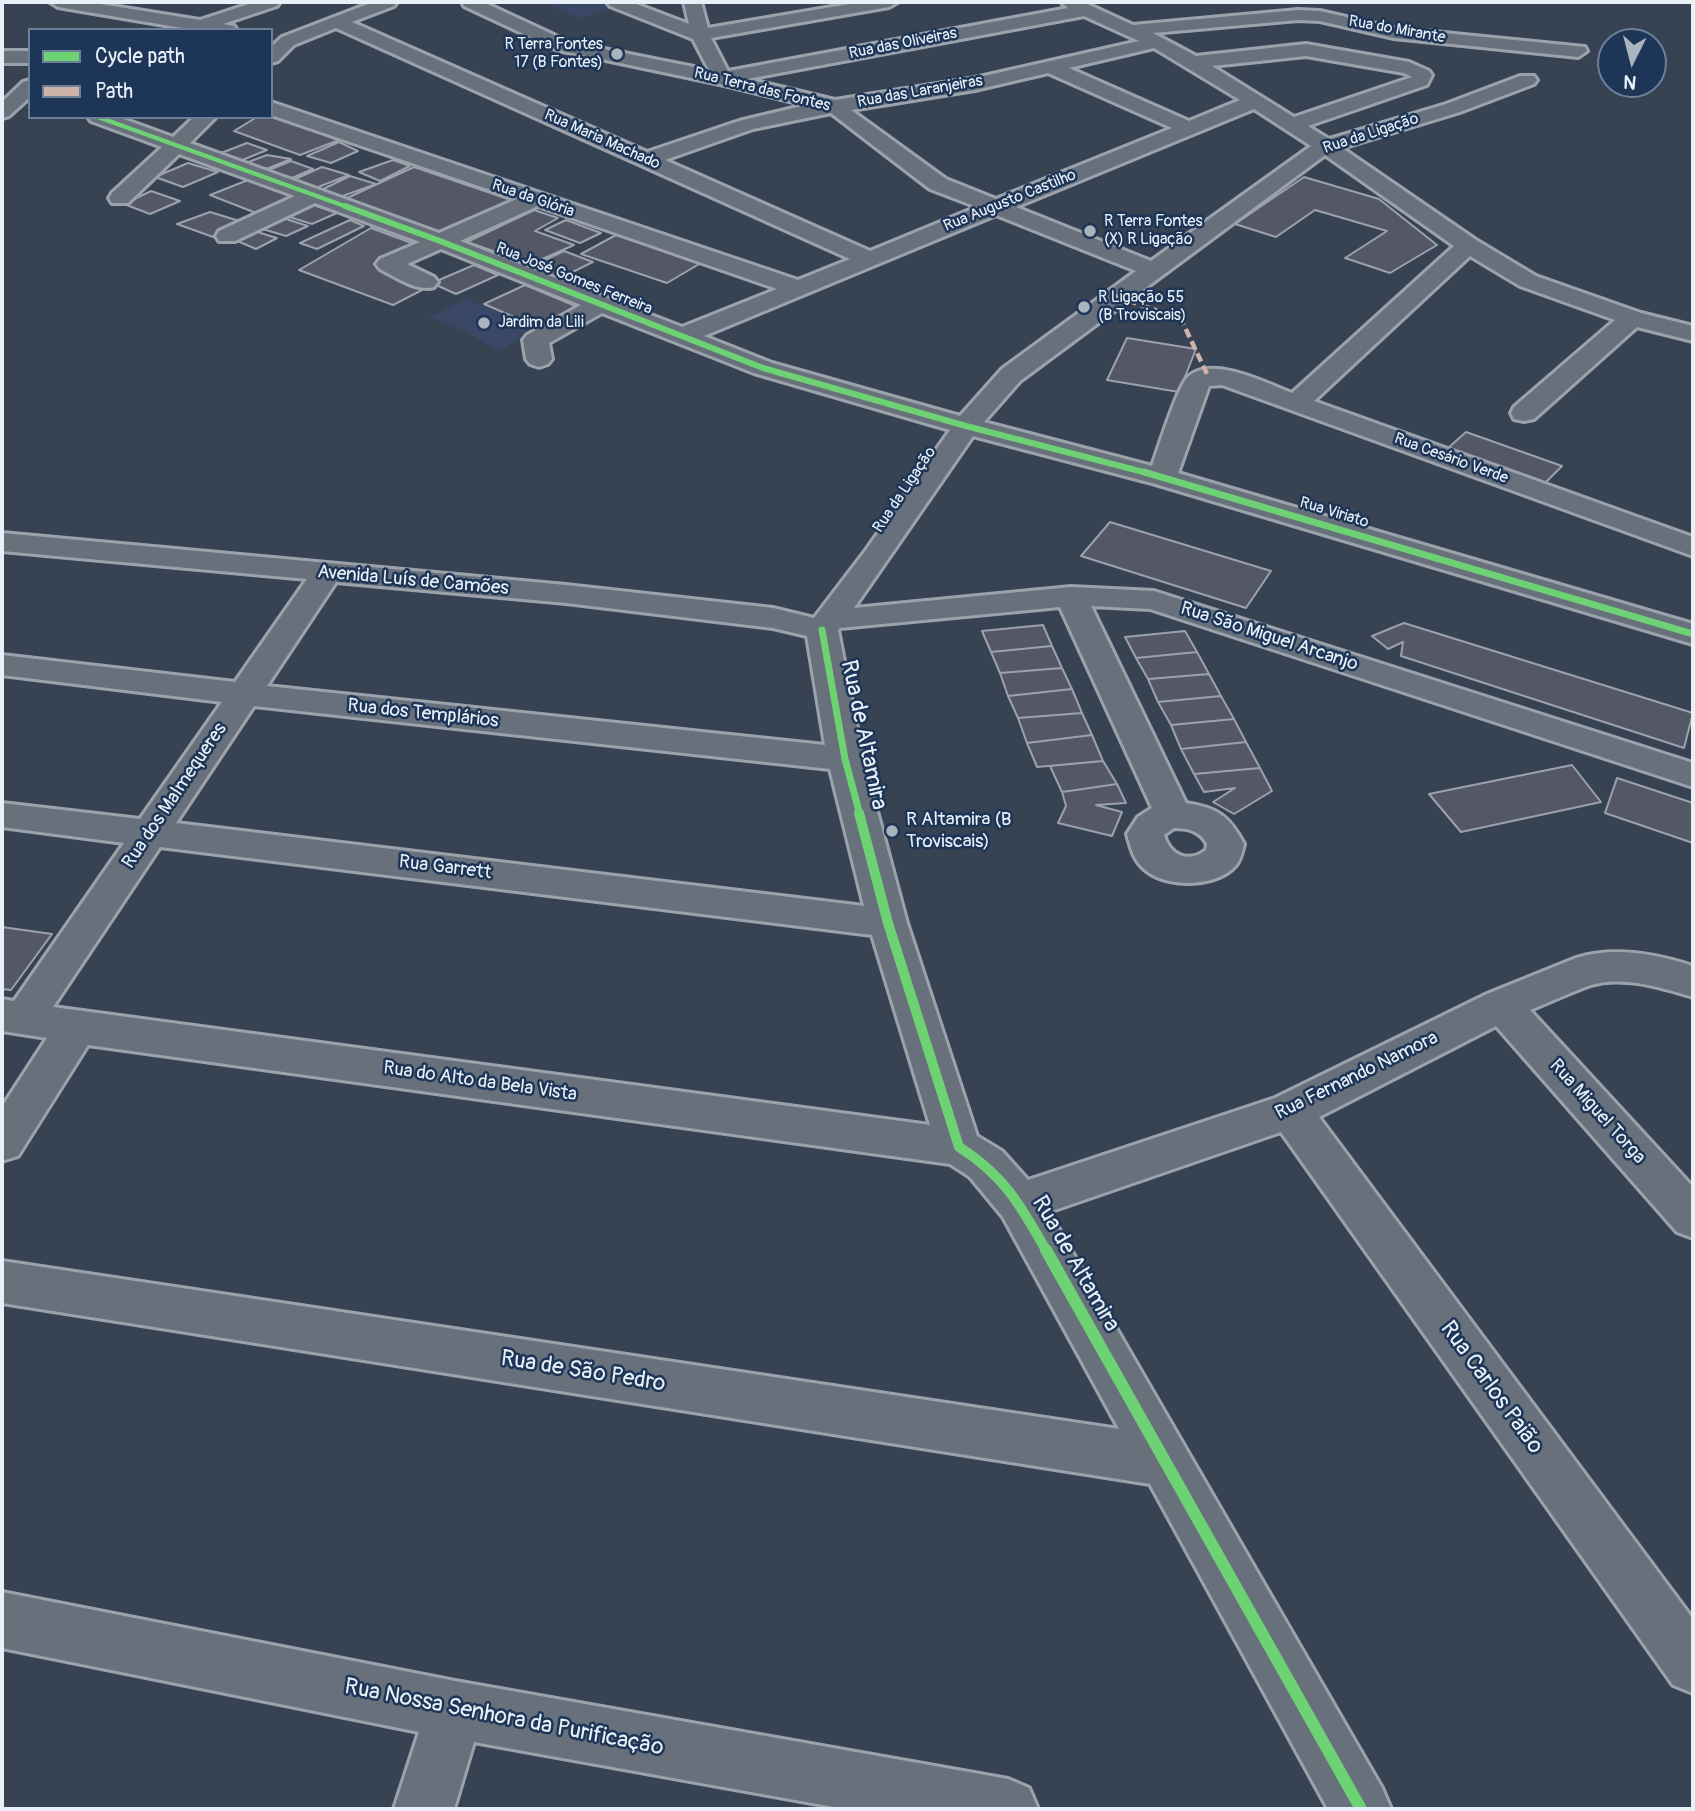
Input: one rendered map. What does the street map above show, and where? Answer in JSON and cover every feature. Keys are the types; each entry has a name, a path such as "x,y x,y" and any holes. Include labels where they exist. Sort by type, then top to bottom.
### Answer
{"street":[{"path":"58,2 208,28"},
{"path":"188,26 271,2"},
{"path":"280,39 337,22 388,2"},
{"name":"Rua Terra das Fontes","path":"470,2 565,46 720,78 834,106 938,184 1151,269"},
{"path":"616,2 673,25 699,28 889,2"},
{"path":"693,2 699,28 718,67 720,78"},
{"path":"1078,6 1157,42 1193,62 1326,146 1468,245 1528,281 1632,318 1693,334"},
{"name":"Rua das Oliveiras","path":"720,78 1078,6"},
{"path":"97,23 111,10"},
{"name":"Rua do Mirante","path":"1132,30 1298,15 1320,16 1394,33 1578,51"},
{"name":"Rua Maria Machado","path":"337,22 867,258"},
{"name":"Rua das Laranjeiras","path":"646,160 746,125 834,106 913,96 1157,42"},
{"path":"1193,62 1306,50 1409,68 1422,75 1420,81 1287,122"},
{"path":"2,57 28,57"},
{"path":"1051,67 1188,128"},
{"name":"Rua da Ligação","path":"826,624 966,426 1011,375 1301,160 1326,146 1453,107 1527,80"},
{"path":"2,112 28,88"},
{"name":"Rua Augusto Castilho","path":"680,337 867,258 1253,102"},
{"name":"Rua da Glória","path":"273,109 796,288"},
{"name":"Rua Augusto Castilho","path":"1224,114 1287,122"},
{"name":"Rua José Gomes Ferreira","path":"103,119 440,241 763,368 966,426"},
{"path":"120,198 204,119"},
{"path":"227,236 313,196"},
{"path":"426,282 388,264 534,200"},
{"path":"1297,402 1468,245"},
{"path":"539,359 536,340 599,305"},
{"path":"1659,324 1682,310"},
{"path":"1524,413 1632,318"},
{"name":"Rua Cesário Verde","path":"1162,477 1197,382 1208,376 1226,378 1689,539"},
{"name":"Rua Viriato","path":"966,426 1162,477 1693,634"},
{"name":"Avenida Luís de Camões","path":"2,542 688,608 826,624"},
{"name":"Rua dos Malmequeres","path":"13,1017 151,832 326,574"},
{"name":"Rua São Miguel Arcanjo","path":"826,624 1071,596 1113,595 1154,600 1693,775"},
{"path":"1071,596 1173,815"},
{"name":"Rua de Altamira","path":"826,624 845,759 888,923 959,1147 986,1164 1019,1203 1361,1809"},
{"name":"Rua dos Templários","path":"2,665 845,759"},
{"name":"Rua Garrett","path":"2,815 888,923"},
{"name":"Rua Fernando Namora","path":"1019,1203 1290,1111 1501,1006 1590,969 1630,967 1670,974 1693,982"},
{"name":"Rua Miguel Torga","path":"1501,1006 1693,1218"},
{"name":"Rua do Alto da Bela Vista","path":"13,1017 959,1147"},
{"path":"2,1143 77,1027"},
{"name":"Rua Carlos Paião","path":"1290,1111 1693,1665"},
{"name":"Rua de São Pedro","path":"2,1282 1165,1461"},
{"name":"Rua Nossa Senhora da Purificação","path":"2,1620 455,1710 1008,1809"},
{"path":"424,1809 455,1710"}],"shaded area":[{"path":"542,2 600,2 615,8 579,18"},
{"name":"Jardim da Lili","path":"466,299 539,328 499,351 462,330 429,317"}],"building":[{"path":"273,116 339,140 300,155 234,131 254,119 273,119"},
{"path":"339,142 358,151 331,163 307,156"},
{"path":"247,143 267,150 240,161 216,155"},
{"path":"267,155 291,159 264,170 243,164"},
{"path":"393,160 410,166 380,181 359,172"},
{"path":"291,161 313,169 287,180 264,172"},
{"path":"188,163 218,172 183,187 155,177"},
{"path":"322,167 349,175 313,189 293,180"},
{"path":"414,167 514,201 441,234 345,199"},
{"path":"350,176 376,184 340,197 321,190"},
{"path":"1304,177 1379,199 1437,245 1390,273 1345,258 1387,231 1315,210 1276,237 1235,224"},
{"path":"248,180 293,197 256,213 210,195"},
{"path":"151,191 180,201 150,214 124,204"},
{"path":"310,204 337,213 312,224 286,216"},
{"path":"534,210 558,218 535,231 574,245 531,264 467,242"},
{"path":"210,212 246,223 216,238 177,224"},
{"path":"283,218 308,226 286,236 259,228"},
{"path":"350,220 364,226 317,249 300,243"},
{"path":"566,220 601,233 580,243 545,230"},
{"path":"371,228 417,245 379,265 426,288 393,305 299,270"},
{"path":"254,231 277,238 256,249 235,240"},
{"path":"616,235 701,263 667,283 581,254"},
{"path":"564,251 593,262 558,279 528,268"},
{"path":"474,265 498,275 456,294 432,283"},
{"path":"525,285 578,307 537,327 484,304"},
{"path":"1127,338 1196,349 1179,392 1107,380"},
{"path":"1466,432 1562,466 1544,484 1447,449"},
{"path":"1110,522 1271,571 1246,608 1081,556"},
{"path":"1404,623 1693,713 1684,748 1401,656 1403,642 1388,649 1372,636"},
{"path":"1043,625 1052,646 991,652 982,631"},
{"path":"1185,631 1197,652 1136,658 1125,637"},
{"path":"1052,646 1062,668 1000,673 991,652"},
{"path":"1197,652 1209,674 1148,679 1136,658"},
{"path":"1062,668 1072,689 1008,696 1000,673"},
{"path":"1209,674 1221,696 1158,702 1148,679"},
{"path":"1072,689 1082,713 1018,718 1008,696"},
{"path":"1221,696 1234,719 1171,725 1158,702"},
{"path":"1082,713 1092,735 1027,743 1018,718"},
{"path":"1234,719 1246,742 1181,749 1171,725"},
{"path":"1092,735 1103,761 1037,767 1027,743"},
{"path":"1246,742 1260,768 1194,774 1181,749"},
{"path":"1103,761 1117,784 1062,792 1050,766"},
{"path":"1572,765 1601,802 1461,832 1429,794"},
{"path":"1260,768 1272,791 1234,814 1213,802 1235,788 1204,792 1194,774"},
{"path":"1617,778 1693,803 1693,843 1605,813"},
{"path":"1117,784 1126,803 1096,805 1122,812 1112,836 1058,823 1066,806 1062,792"},
{"path":"2,927 52,934 11,990 2,989"}],"marked path":[{"path":"1115,296 1181,319 1208,376"}],"cycle path":[{"path":"104,119 440,241 763,368 966,426 1162,477 1693,634"},
{"path":"822,630 845,759 888,923 959,1147 986,1164 1019,1203 1361,1809"}],"place":[{"name":"R Terra Fontes 17 (B Fontes)","path":"617,54"},
{"name":"R Terra Fontes (X) R Ligação","path":"1090,231"},
{"name":"R Ligação 55 (B Troviscais)","path":"1084,307"},
{"name":"Jardim da Lili","path":"484,323"},
{"name":"R Altamira (B Troviscais)","path":"892,831"}]}
